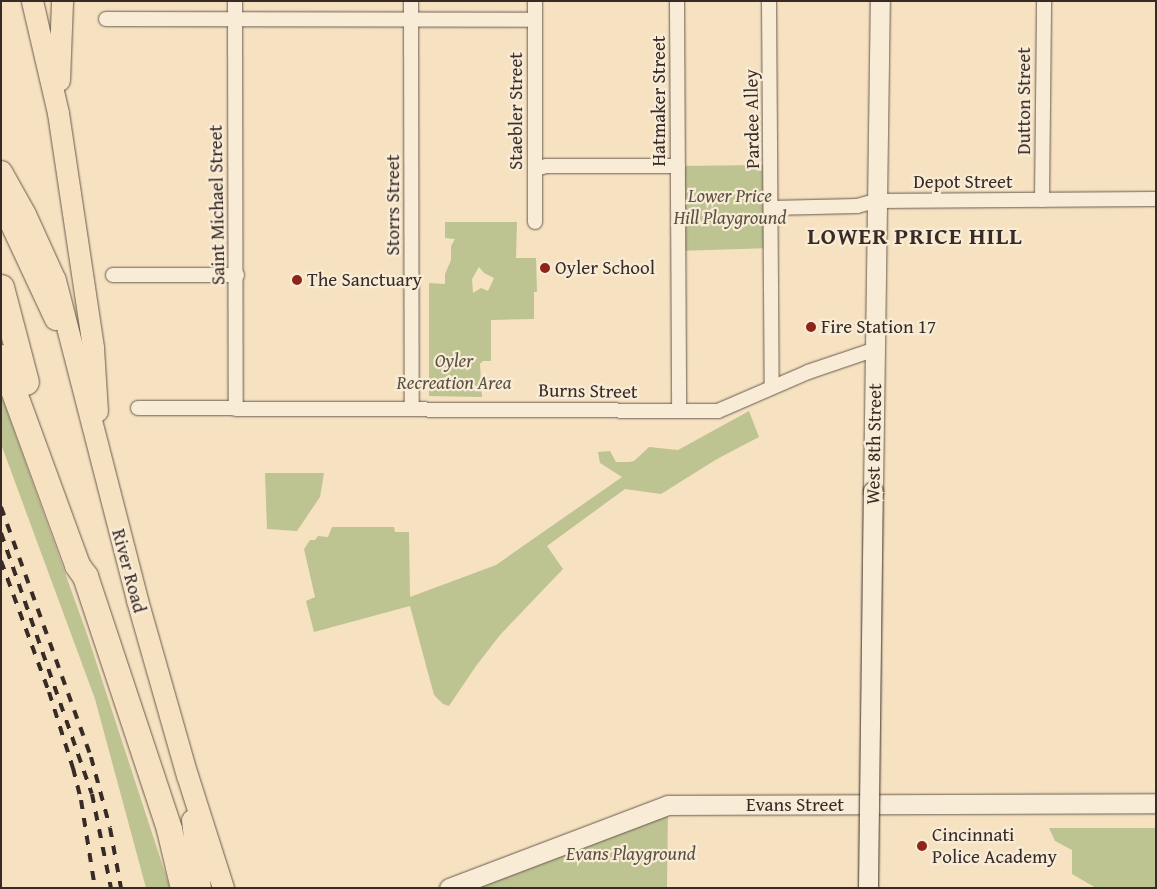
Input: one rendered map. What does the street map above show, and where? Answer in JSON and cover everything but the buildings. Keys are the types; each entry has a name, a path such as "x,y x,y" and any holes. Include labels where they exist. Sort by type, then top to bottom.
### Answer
{"highway":[{"path":"4,298 38,425 79,544 85,565 85,576"},
{"path":"1,357 77,565 85,576 169,829 183,888"}],"main road":[{"path":"32,1 58,113 83,273 93,348 101,459"},
{"path":"58,113 62,1"},
{"name":"West 8th Street","path":"868,888 880,1"},
{"name":"River Road","path":"1,171 25,214 55,280 75,365 137,600 187,775 223,888"},
{"name":"River Road","path":"1,203 75,365"},
{"name":"River Road","path":"187,775 200,888"},
{"name":"Evans Street","path":"449,888 668,805 1156,803"}],"street":[{"name":"Saint Michael Street","path":"234,1 237,275 236,409"},
{"name":"Storrs Street","path":"411,1 412,409"},
{"name":"Staebler Street","path":"535,1 535,222"},
{"name":"Hatmaker Street","path":"677,1 680,411"},
{"name":"Dutton Street","path":"1042,200 1044,1"},
{"name":"Pardee Alley","path":"769,8 772,386"},
{"path":"106,19 535,20"},
{"path":"535,170 546,166 678,166"},
{"name":"Depot Street","path":"771,208 857,206 876,201 1156,199"},
{"path":"113,275 237,275"},
{"name":"Burns Street","path":"138,408 718,411 772,386 875,358"}],"green space":[{"name":"Lower Price Hill Playground","path":"771,165 771,248 678,251 678,166"},
{"name":"Oyler Recreation Area","path":"445,222 517,222 516,258 536,258 537,292 534,292 534,319 491,320 491,361 483,361 480,364 482,397 429,396 429,283 445,284 445,274 451,260 451,246 455,239 445,238","holes":["479,267 484,273 494,278 488,291 481,288 473,293 472,279"]},
{"path":"1,395 87,634 170,888 146,888 95,699 1,444"},
{"path":"749,411 759,437 717,459 661,494 625,489 547,546 563,569 500,635 449,706 443,704 434,695 410,606 314,632 306,601 315,597 304,549 310,540 315,540 318,536 328,537 332,527 394,527 395,532 409,532 410,597 496,565 622,477 600,463 598,452 610,451 616,462 629,462 634,461 649,447 678,450"},
{"path":"265,473 324,473 320,497 297,531 267,529"},
{"name":"Evans Playground","path":"668,805 667,888 449,888"},
{"path":"1049,828 1156,828 1156,888 1096,888 1072,874 1072,850 1055,841"}],"railway":[{"path":"1,507 91,757 110,828 121,888"},
{"path":"1,533 92,794 111,888"},
{"path":"1,561 49,692 73,768 81,800 95,888"}],"place":[{"name":"Oyler School","path":"545,268"},
{"name":"The Sanctuary","path":"297,280"},
{"name":"Fire Station 17","path":"811,327"},
{"name":"Cincinnati Police Academy","path":"922,846"}],"district":[{"name":"LOWER PRICE HILL","path":"915,236"}]}
